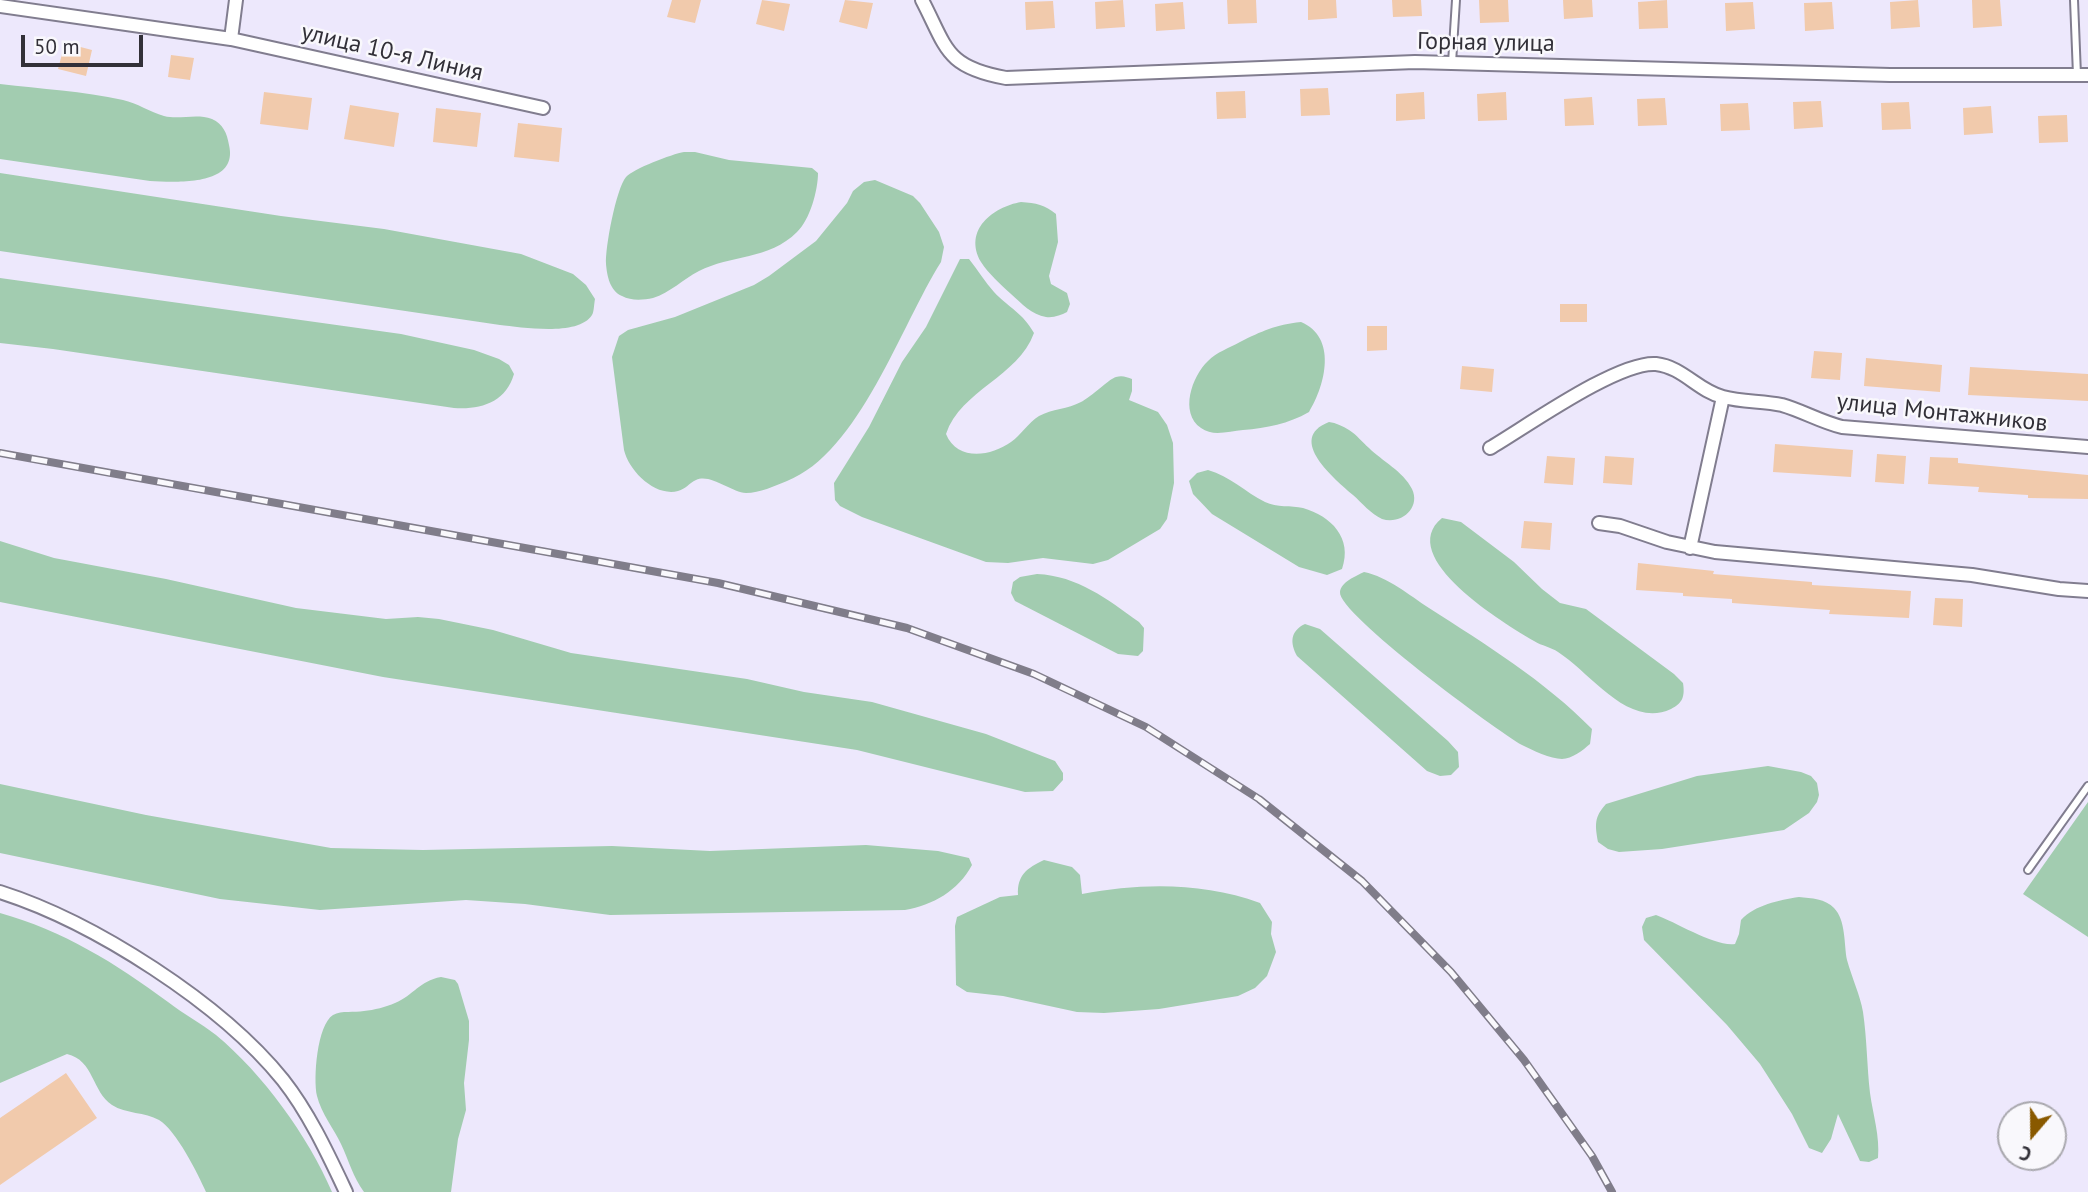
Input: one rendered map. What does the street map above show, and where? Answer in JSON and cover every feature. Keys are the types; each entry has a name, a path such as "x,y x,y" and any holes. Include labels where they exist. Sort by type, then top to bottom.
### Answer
{"street":[{"path":"0,6 231,39 236,0"},
{"name":"Горная улица","path":"922,0 937,34 951,56 974,70 1006,78 1415,62 1890,75 2082,75"},
{"name":"улица 10-я Линия","path":"231,39 543,108"},
{"name":"улица Монтажников","path":"1490,448 1595,384 1627,369 1656,364 1686,374 1702,387 1723,397 1780,405 1824,423 1842,427 2088,447"},
{"path":"1690,548 1723,397"},
{"path":"1599,523 1620,526 1690,548 1972,575 2088,591"},
{"path":"0,892 93,933 221,1017 283,1081 308,1118 346,1192"}],"lane":[{"path":"1452,64 1455,0"},
{"path":"2074,0 2082,75"},
{"path":"2028,870 2088,786"}],"green space":[{"path":"0,84 108,97 128,101 170,117 212,119 222,126 226,133 230,159 215,175 174,182 150,181 0,159"},
{"path":"684,152 729,160 812,168 818,173 818,180 809,213 797,232 774,248 711,266 653,298 626,298 612,287 606,264 612,219 622,184 626,177 636,170"},
{"path":"0,173 384,229 521,254 573,274 586,285 595,299 593,312 585,322 562,328 500,325 0,251"},
{"path":"875,180 913,196 939,232 944,247 941,262 876,385 836,444 813,466 787,481 756,492 740,492 702,479 681,490 669,492 644,481 631,466 624,450 612,357 619,336 628,330 675,317 754,285 769,276 816,241 847,203 853,191 864,182"},
{"path":"1021,202 1040,205 1056,214 1058,242 1049,276 1051,284 1067,293 1070,304 1067,312 1060,315 1046,317 1027,308 987,270 976,250 978,230 984,222 1000,209"},
{"path":"960,259 969,259 994,292 1020,315 1034,333 1016,361 976,394 953,419 946,434 951,443 958,449 975,454 994,451 1011,442 1039,416 1081,402 1116,377 1132,379 1129,400 1158,412 1167,425 1173,443 1174,483 1167,519 1160,529 1108,560 1093,564 1043,558 1008,563 986,562 862,517 840,506 835,500 834,483 869,427 902,362 926,327"},
{"path":"0,278 401,334 474,350 509,365 514,374 499,398 483,406 454,408 0,343"},
{"path":"1301,322 1320,338 1324,350 1325,362 1320,388 1309,412 1277,425 1221,433 1206,431 1194,421 1189,404 1190,394 1197,376 1208,361 1223,350 1262,332"},
{"path":"1329,422 1352,432 1403,477 1414,496 1414,503 1408,513 1396,520 1378,517 1326,470 1313,449 1312,438 1317,429"},
{"path":"1208,470 1223,476 1265,502 1303,508 1331,523 1342,538 1345,558 1342,569 1327,575 1299,567 1212,514 1193,494 1189,481 1197,473"},
{"path":"1442,518 1461,522 1514,562 1560,603 1586,609 1674,674 1683,683 1681,702 1671,709 1655,713 1625,705 1558,652 1534,641 1479,605 1442,570 1432,551 1431,534"},
{"path":"0,541 54,558 296,608 386,619 439,619 493,630 571,653 747,679 804,692 872,702 986,734 1055,761 1063,773 1063,780 1053,791 1025,792 857,750 383,677 0,602"},
{"path":"1364,572 1398,587 1535,679 1592,729 1590,744 1566,759 1547,756 1522,745 1420,671 1346,604 1340,592 1341,588"},
{"path":"1037,574 1079,584 1139,622 1144,628 1143,651 1138,656 1118,654 1015,601 1011,593 1013,582 1020,577"},
{"path":"1305,624 1320,629 1448,741 1458,752 1459,767 1451,775 1440,776 1427,771 1297,656 1293,646 1294,634"},
{"path":"1768,766 1801,772 1811,776 1817,783 1817,802 1809,813 1784,830 1662,849 1619,852 1598,842 1596,822 1606,804 1697,776"},
{"path":"0,784 146,815 331,848 423,850 612,846 710,851 866,845 938,851 969,858 972,865 960,882 944,895 925,905 905,910 610,915 525,904 466,900 320,910 220,899 0,853"},
{"path":"2088,802 2088,937 2023,894"},
{"path":"1044,860 1072,867 1080,875 1082,894 1171,886 1216,891 1260,903 1272,922 1271,934 1276,952 1267,976 1255,988 1238,996 1159,1009 1104,1013 1077,1012 1003,996 967,992 956,985 957,917 1000,897 1018,895 1021,877"},
{"path":"1799,897 1831,905 1838,913 1843,926 1847,960 1863,1012 1870,1093 1877,1134 1878,1158 1869,1162 1860,1161 1838,1114 1831,1139 1822,1153 1809,1148 1792,1114 1760,1064 1727,1025 1644,940 1642,927 1646,918 1656,915 1706,938 1735,944 1741,920 1753,910"},
{"path":"0,913 45,929 88,950 129,974 216,1035 251,1068 283,1107 310,1149 332,1192 206,1192 186,1153 166,1125 154,1117 112,1105 100,1092 83,1063 67,1054 0,1083"},
{"path":"441,977 455,980 458,984 469,1021 464,1083 466,1110 458,1139 451,1192 364,1192 321,1109 317,1096 316,1066 323,1029 333,1015 388,1006 402,1000 427,982"}],"building":[{"path":"672,0 701,0 695,23 667,17"},
{"path":"762,0 790,4 784,31 756,24"},
{"path":"845,0 873,3 867,29 839,22"},
{"path":"1123,0 1125,27 1096,29 1095,2"},
{"path":"1227,0 1256,0 1257,23 1228,24"},
{"path":"1308,0 1336,0 1337,18 1308,20"},
{"path":"1392,0 1421,0 1422,16 1393,17"},
{"path":"1479,0 1508,0 1509,22 1480,23"},
{"path":"1563,0 1592,0 1593,17 1564,19"},
{"path":"1667,0 1668,28 1639,29 1638,2"},
{"path":"1918,0 1920,27 1891,29 1890,2"},
{"path":"1972,0 2000,0 2002,26 1973,28"},
{"path":"1053,1 1055,28 1026,30 1025,2"},
{"path":"1183,2 1185,29 1156,31 1155,4"},
{"path":"1753,2 1755,29 1726,31 1725,3"},
{"path":"1832,2 1834,29 1805,31 1804,3"},
{"path":"65,43 92,50 86,76 58,69"},
{"path":"171,55 194,58 190,80 168,77"},
{"path":"1328,88 1330,115 1301,116 1300,89"},
{"path":"1245,91 1246,118 1217,119 1216,92"},
{"path":"264,92 312,98 308,130 260,124"},
{"path":"1424,92 1425,119 1396,121 1396,94"},
{"path":"1506,92 1507,120 1478,121 1477,94"},
{"path":"1592,97 1594,125 1565,126 1564,99"},
{"path":"1665,98 1667,125 1638,126 1637,99"},
{"path":"1821,101 1823,127 1794,129 1793,102"},
{"path":"1909,102 1911,129 1882,130 1881,103"},
{"path":"1748,103 1750,130 1721,131 1720,104"},
{"path":"350,105 399,113 394,147 344,139"},
{"path":"1991,106 1993,133 1964,135 1963,108"},
{"path":"436,108 481,113 477,147 433,142"},
{"path":"2067,115 2068,142 2039,143 2038,116"},
{"path":"518,123 562,128 559,162 514,157"},
{"path":"1560,304 1587,304 1587,322 1560,322"},
{"path":"1367,326 1387,326 1387,350 1367,351"},
{"path":"1814,351 1842,353 1840,380 1811,378"},
{"path":"1866,358 1942,365 1940,392 1864,386"},
{"path":"1462,366 1494,369 1492,392 1460,389"},
{"path":"1970,367 2088,374 2088,401 1968,395"},
{"path":"1775,444 1853,450 1851,477 1773,472"},
{"path":"1877,454 1906,456 1904,484 1875,482"},
{"path":"1547,456 1575,458 1573,485 1544,483"},
{"path":"1605,456 1634,458 1632,485 1603,483"},
{"path":"1930,457 1958,458 1958,463 2088,475 2088,499 2028,498 2028,495 1978,492 1979,487 1928,484"},
{"path":"1524,521 1552,523 1550,550 1521,548"},
{"path":"1638,563 1714,571 1713,574 1812,582 1812,585 1911,591 1909,618 1829,614 1830,610 1732,603 1732,599 1636,590"},
{"path":"1935,598 1963,599 1962,627 1933,625"},
{"path":"66,1073 97,1118 0,1185 0,1118"}],"railway":[{"path":"0,453 718,583 907,628 1034,674 1146,727 1259,799 1362,881 1451,972 1524,1060 1592,1156 1612,1192"}]}
